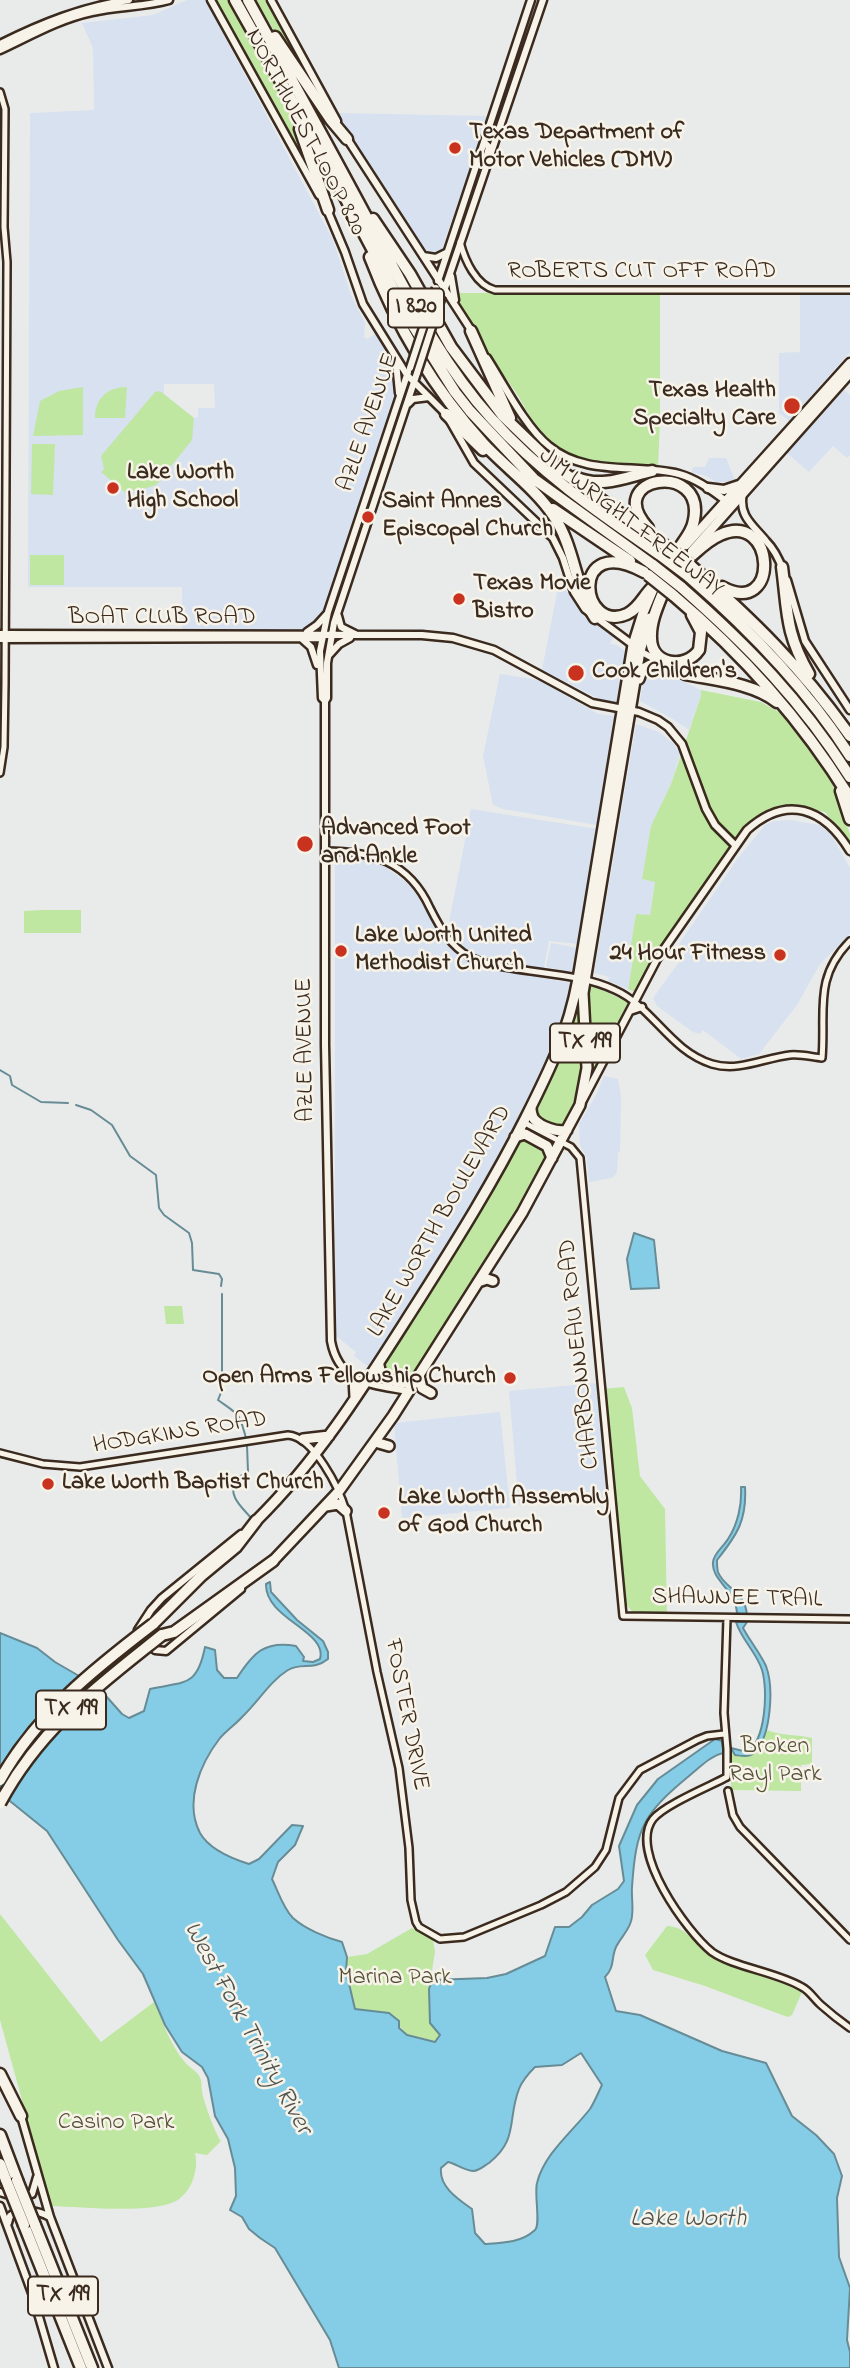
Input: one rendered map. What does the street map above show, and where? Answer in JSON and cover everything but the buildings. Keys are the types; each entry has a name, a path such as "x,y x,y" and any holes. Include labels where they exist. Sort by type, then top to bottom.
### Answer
{"highway":[{"name":"JIM WRIGHT FREEWAY","path":"235,0 424,344 470,411 537,482 653,565 740,640 814,724 850,777"},
{"name":"JIM WRIGHT FREEWAY","path":"250,0 435,341 488,416 531,460 569,492 660,555 683,564 780,665 850,755"},
{"path":"250,0 331,120 347,139"},
{"path":"289,99 328,210"},
{"path":"359,204 366,209 394,249 440,330 470,376 515,428 557,468 658,539"},
{"path":"365,236 382,287 419,358 457,413 511,473"},
{"path":"471,331 515,428"},
{"path":"446,414 476,445 547,505 646,574 740,655 792,715 850,798"},
{"path":"557,468 578,479 601,483 652,471"},
{"path":"683,564 695,512 694,503 686,490 664,480 656,480 645,486 637,498 639,517 683,564 751,618 817,690 850,736"},
{"path":"547,505 567,540 585,602 595,618"},
{"path":"730,532 742,533 752,538 765,557 761,581 743,593 729,591 683,564 718,535 730,532"},
{"path":"646,574 621,561 610,561 601,565 590,580 591,601 606,614 623,615 634,610 654,586"},
{"name":"LAKE WORTH BOULEVARD","path":"627,710 634,686 637,648 666,585 683,564"},
{"name":"LAKE WORTH BOULEVARD","path":"256,1521 316,1454 379,1365 470,1221 531,1107 566,1033 582,980 641,618 654,586 683,564"},
{"path":"782,567 787,624 799,657 817,690"},
{"path":"666,585 655,613 651,640 658,655 669,662 679,663 691,658 701,644 700,628 688,609"},
{"path":"634,686 646,666 655,663 667,666"},
{"path":"685,674 771,697 792,715"},
{"path":"837,778 850,819"},
{"name":"LAKE WORTH BOULEVARD","path":"273,1561 339,1491 375,1442 522,1213 567,1130 580,1105 587,1069 582,980"},
{"path":"531,1107 537,1121 557,1131 567,1130"},
{"path":"515,1137 526,1135 547,1146 552,1158"},
{"path":"478,1282 487,1279 493,1281"},
{"path":"379,1365 379,1373 383,1377 405,1383 417,1378 422,1388 431,1393"},
{"path":"354,1378 355,1400"},
{"path":"303,1439 330,1436"},
{"path":"375,1442 389,1446"},
{"path":"326,1506 338,1504 346,1511"},
{"name":"TX 199","path":"0,1780 34,1729 64,1696 153,1624 201,1576 236,1547 256,1521"},
{"path":"287,1547 298,1550"},
{"name":"TX 199","path":"0,1803 23,1763 69,1711 162,1635 174,1632 273,1561"},
{"path":"0,2074 21,2116"},
{"name":"TX 199","path":"0,2135 12,2180 92,2368"},
{"name":"TX 199","path":"0,2164 12,2180"},
{"path":"30,2225 80,2368"}],"main road":[{"path":"0,44 97,5 128,0"},
{"path":"0,50 59,20 91,12 169,0"},
{"name":"NORTHWEST LOOP 820","path":"271,0 347,139 530,425 550,448 584,464 678,474 708,488 726,501"},
{"name":"AZLE AVENUE","path":"354,1378 338,1362 331,1340 325,1045 325,701 328,612 531,0"},
{"name":"AZLE AVENUE","path":"325,701 322,698 320,682 327,636 543,0"},
{"name":"NORTHWEST LOOP 820","path":"212,2 328,210 363,304 394,357 414,383 446,414 474,463 553,538 564,558 574,592 582,606 637,648 685,674"},
{"path":"512,56 524,59"},
{"path":"479,191 478,182 489,147 484,142"},
{"path":"423,256 436,258 447,252"},
{"path":"450,271 457,308"},
{"path":"394,357 399,373 399,399"},
{"name":"LAKE WORTH BOULEVARD","path":"683,564 743,486 850,362"},
{"name":"LAKE WORTH BOULEVARD","path":"683,564 726,501 850,373"},
{"path":"406,406 413,399 430,397"},
{"path":"708,488 724,490 743,486 741,506 744,516 772,548 782,567 805,642 850,710"},
{"path":"354,532 363,535"},
{"path":"346,554 355,557"},
{"path":"338,610 341,627 360,636"},
{"path":"320,682 313,650 300,636 314,628 328,612"},
{"name":"BOAT CLUB ROAD","path":"3,636 433,636 467,642 494,650 592,702 658,720 679,739 706,809 715,825 736,846"},
{"path":"328,656 338,644 360,636"},
{"name":"LAKE WORTH BOULEVARD","path":"580,1105 667,942 747,830 758,820 785,810 809,813 819,816 831,825 850,851"},
{"path":"629,1012 642,1007"},
{"path":"354,1378 408,1391"},
{"name":"LAKE WORTH BOULEVARD","path":"256,1521 162,1598 138,1630 153,1649 166,1651 273,1561"},
{"path":"21,2116 50,2217 108,2368"},
{"path":"0,2192 32,2194 37,2173"},
{"path":"0,2206 32,2293 54,2368"},
{"path":"8,2228 10,2216 15,2212 36,2211 50,2217"}],"street":[{"path":"0,92 5,108 4,227 7,262 4,747 0,773"},
{"name":"ROBERTS CUT OFF ROAD","path":"460,242 477,277 488,288 495,290 850,290"},
{"path":"326,850 356,851 371,855 400,870 422,894 445,935 469,957 494,965 610,987 642,1007 683,1049 712,1064 740,1066 788,1055 822,1058 825,981 836,957 850,941"},
{"name":"CHARBONNEAU ROAD","path":"523,1122 561,1141 577,1152 580,1158 624,1616"},
{"name":"HODGKINS ROAD","path":"0,1453 43,1464 80,1467 288,1435 303,1439 316,1454 339,1491"},
{"name":"FOSTER DRIVE","path":"339,1491 346,1511 404,1795 409,1878 415,1919 419,1927 438,1938 464,1937 566,1892 595,1867 606,1850 620,1798 640,1770 706,1736 724,1734"},
{"path":"621,1596 626,1607 636,1616"},
{"name":"SHAWNEE TRAIL","path":"624,1616 850,1619"},
{"path":"730,1618 724,1734 727,1777 654,1818 648,1831 646,1847 655,1874 691,1931 713,1952 800,1985 850,2028"},
{"path":"728,1791 733,1815 740,1827 850,1940"}],"shaded area":[{"path":"187,0 205,0 333,240 351,295 365,323 364,337 367,339 377,333 394,360 397,390 394,404 324,611 321,617 299,632 182,630 182,587 28,587 30,113 94,110 93,48 82,23 153,15","holes":["164,384 214,384 215,408 198,408 198,417 194,418 164,394"]},
{"path":"336,113 488,116 441,251 434,254 424,249"},
{"path":"800,293 850,294 850,352 789,421 779,413 779,353 800,352"},
{"path":"844,390 850,395 850,455 847,458 833,446 809,472 787,453"},
{"path":"709,458 726,458 735,480 717,483 709,477 692,472 693,467 705,467"},
{"path":"558,588 566,590 584,616 614,635 610,644 625,651 618,702 604,701 569,684 572,667 568,683 542,670"},
{"path":"652,670 701,690 689,730 640,701 644,676"},
{"path":"500,674 539,680 598,714 615,716 597,825 493,805 483,756"},
{"path":"636,724 659,732 673,743 680,754 671,784 652,826 642,879 655,881 650,916 636,914 630,950 633,959 628,989 608,981 609,977 594,973"},
{"path":"471,809 598,829 578,944 549,941 542,978 572,983 562,1033 462,1224 370,1368 354,1356 356,1352 335,1335 335,857 356,857 381,864 410,885 445,943"},
{"path":"790,820 819,825 831,834 850,868 850,934 820,964 797,1005 759,1054 741,1059 703,1030 700,1034 693,1032 657,1006 653,998 687,951 679,944 738,858 765,825 774,821"},
{"path":"551,943 578,948 573,972 546,967"},
{"path":"604,1076 618,1079 621,1097 620,1152 617,1173 612,1178 589,1182 588,1160 580,1145 579,1124"},
{"path":"597,1383 608,1498 519,1506 509,1391"},
{"path":"500,1412 510,1508 402,1518 394,1423"}],"green space":[{"path":"214,0 228,0 263,61 295,125 309,169 307,170"},
{"path":"255,0 268,0 327,108 289,54"},
{"path":"458,293 660,293 658,467 592,461 567,452 549,439 535,424 473,330"},
{"path":"83,387 83,435 33,436 40,401 59,391"},
{"path":"127,387 125,418 95,418 97,405 104,395 114,389"},
{"path":"160,391 194,418 192,440 156,485 137,491 131,489 127,494 101,472 104,469 101,456 155,392"},
{"path":"32,444 55,444 53,495 31,494"},
{"path":"30,555 64,555 64,585 30,585"},
{"path":"701,690 761,702 782,714 829,774 850,834 850,845 825,812 800,807 769,809 746,827 635,992 628,989 633,959 630,950 636,914 650,915 655,882 642,879 651,826 671,784"},
{"path":"81,910 81,933 24,933 24,911"},
{"path":"593,986 628,1002 576,1104 495,1249 411,1381 385,1376 382,1370 488,1198 563,1050 580,992"},
{"path":"164,1306 182,1306 184,1324 166,1324"},
{"path":"624,1387 632,1408 640,1476 665,1509 667,1616 636,1616 624,1602 602,1389"},
{"name":"Broken Rayl Park","path":"761,1727 812,1738 812,1764 801,1765 801,1791 731,1790 731,1748 747,1752 752,1750"},
{"name":"Casino Park","path":"0,1914 101,2042 154,2002 175,2047 200,2077 207,2109 221,2141 207,2155 195,2153 193,2180 182,2197 176,2201 134,2209 51,2206 0,2020"},
{"path":"667,1926 680,1929 719,1957 803,1990 792,2015 788,2017 653,1970 645,1955"},
{"name":"Marina Park","path":"412,1928 433,1939 435,1952 429,1989 440,2035 436,2041 407,2035 389,2013 355,2009 346,1971 347,1957 367,1954"}],"water":[{"path":"634,1233 654,1240 659,1288 631,1289 627,1259"},
{"path":"741,1487 745,1487 742,1518 717,1564 721,1577 742,1600 747,1615 737,1615 733,1599 713,1569 715,1556 737,1520"},
{"name":"Lake Worth","path":"270,1582 271,1592 297,1620 323,1641 328,1659 317,1665 288,1670 220,1738 206,1759 196,1784 195,1821 204,1839 215,1849 249,1864 259,1859 292,1825 303,1826 295,1845 278,1862 272,1879 284,1904 289,1914 304,1926 342,1942 355,2009 389,2013 399,2021 399,2028 407,2035 435,2042 440,2035 430,2023 429,1989 432,1980 487,1978 506,1974 545,1956 555,1927 569,1927 592,1905 618,1889 624,1881 619,1846 637,1805 658,1779 715,1739 722,1741 724,1753 705,1762 674,1789 661,1801 645,1824 636,1850 631,1920 616,1947 610,1970 605,1977 616,2011 640,2015 722,2051 766,2063 792,2116 834,2154 842,2176 837,2198 839,2257 850,2288 847,2340 850,2368 339,2368 330,2340 275,2248 249,2229 242,2217 230,2210 236,2196 235,2168 228,2139 215,2116 208,2078 202,2067 182,2052 165,2025 143,1974 47,1831 0,1793 0,1633 37,1648 98,1687 122,1714 129,1718 144,1711 150,1689 180,1683 193,1676 198,1670 205,1647 215,1650 217,1670 224,1678 237,1678 255,1655 276,1645 296,1646 304,1657 303,1661 313,1662 320,1659 320,1649 315,1640 275,1607 268,1596 266,1584","holes":["581,2053 602,2085 590,2109 552,2153 541,2172 536,2188 535,2230 518,2240 485,2244 475,2233 472,2209 446,2187 441,2168 448,2162 474,2171 489,2163 498,2154 509,2137 519,2089 535,2067 562,2065"]},
{"path":"736,1622 747,1622 743,1628 766,1666 770,1686 770,1710 765,1734 756,1751 746,1756 735,1755 731,1748 747,1752 753,1746 762,1726 765,1689 760,1664"}],"waterway":[{"path":"0,1070 10,1076 12,1085 41,1102 68,1103"},
{"path":"76,1105 91,1110 112,1125 130,1156 156,1175 159,1208 164,1215 189,1233 193,1270 219,1274 222,1279 221,1286"},
{"path":"222,1294 222,1390 218,1400 237,1415 246,1438"},
{"path":"247,1445 248,1472 235,1479 233,1491 237,1501 252,1519"}],"place":[{"name":"Texas Department of Motor Vehicles (DMV)","path":"455,148"},
{"name":"Texas Health Specialty Care","path":"792,406"},
{"name":"Lake Worth High School","path":"113,488"},
{"name":"Saint Annes Episcopal Church","path":"368,517"},
{"name":"Texas Movie Bistro","path":"459,599"},
{"name":"Cook Children's","path":"576,673"},
{"name":"Advanced Foot and Ankle","path":"305,844"},
{"name":"Lake Worth United Methodist Church","path":"341,951"},
{"name":"24 Hour Fitness","path":"780,955"},
{"name":"Open Arms Fellowship Church","path":"510,1378"},
{"name":"Lake Worth Baptist Church","path":"48,1484"},
{"name":"Lake Worth Assembly of God Church","path":"384,1513"}],"water label":[{"name":"West Fork Trinity River","path":"246,2029"}]}
